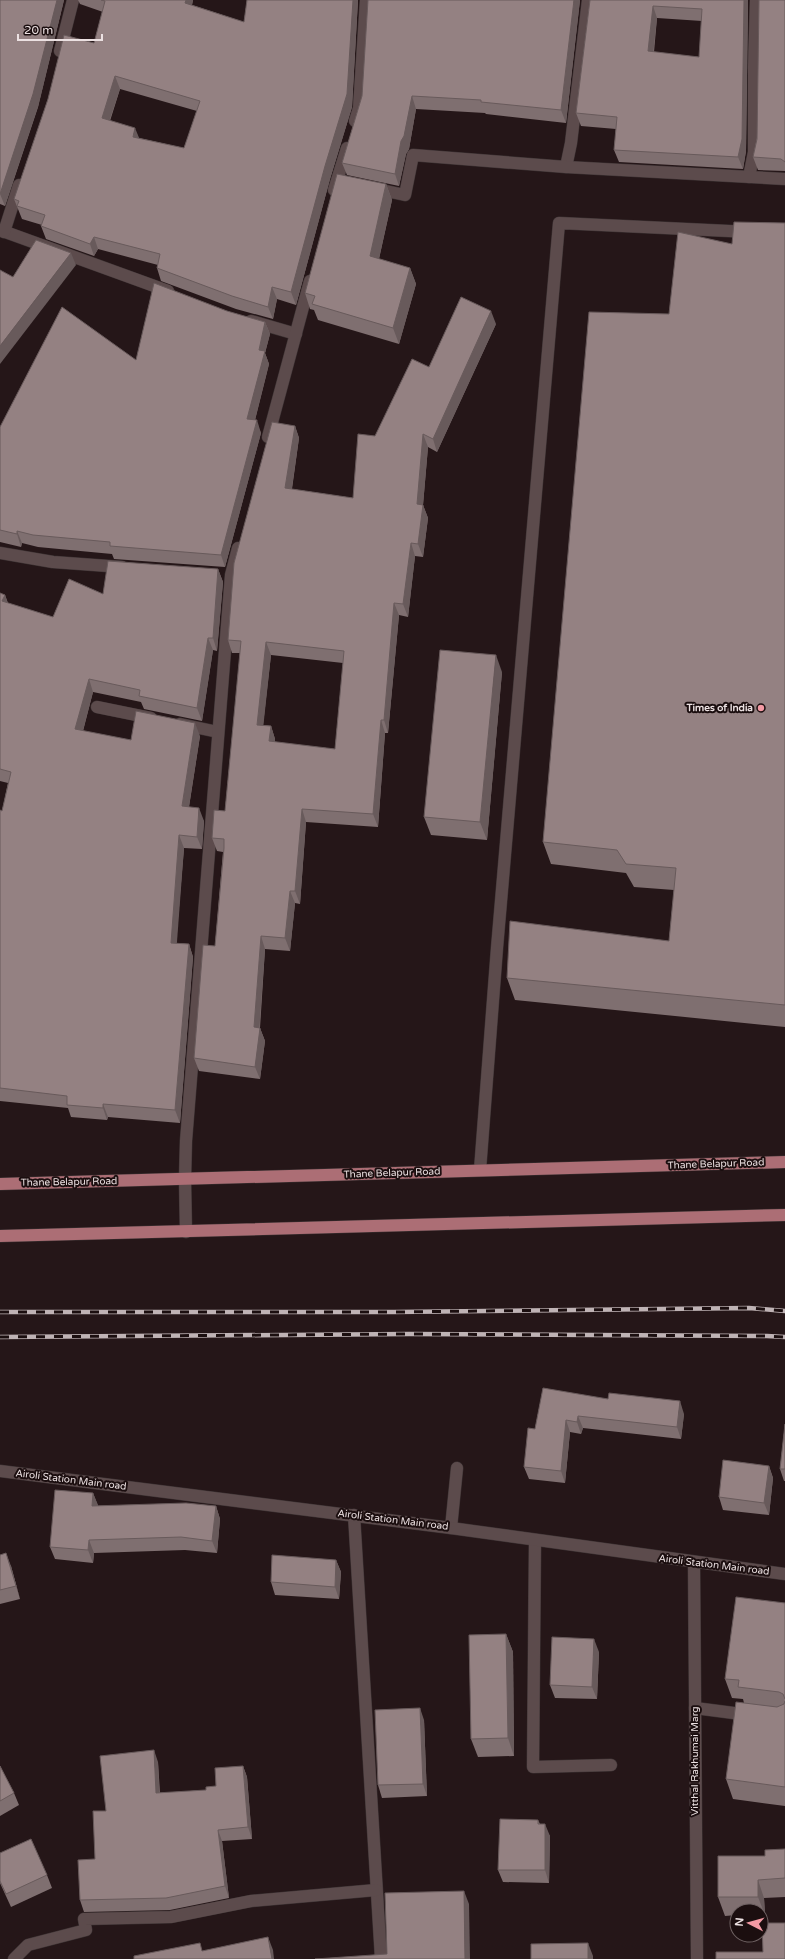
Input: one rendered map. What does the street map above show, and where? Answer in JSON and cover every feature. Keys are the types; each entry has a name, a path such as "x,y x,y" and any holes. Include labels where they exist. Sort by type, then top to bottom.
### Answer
{"main road":[{"name":"Thane Belapur Road","path":"0,1184 785,1162"},
{"path":"0,1236 785,1215"}],"street":[{"path":"56,66 73,0"},
{"path":"331,204 359,108 366,0"},
{"path":"566,167 572,136 588,0"},
{"path":"749,177 754,152 756,0"},
{"path":"337,181 404,195 414,155 566,167 785,180"},
{"path":"23,174 2,231 177,294"},
{"path":"480,1170 498,932 559,223 762,232"},
{"path":"265,447 312,273"},
{"path":"241,318 296,334"},
{"path":"186,1232 184,1179 218,732 231,575 241,537"},
{"path":"0,554 53,562 130,567"},
{"path":"215,574 231,575"},
{"path":"97,707 218,732"},
{"path":"451,1528 457,1468"},
{"name":"Airoli Station Main road","path":"0,1471 451,1528 694,1563 785,1574"},
{"path":"354,1516 381,1959"},
{"path":"535,1540 533,1766 611,1765"},
{"name":"Vitthal Rakhumai Marg","path":"694,1563 697,1959"},
{"path":"695,1708 762,1716"},
{"path":"14,1959 28,1945 86,1930 84,1919 171,1917 251,1901 376,1890"}],"building":[{"path":"0,0 57,0 33,94 0,194"},
{"path":"101,0 186,0 185,3 244,22 247,0 353,0 347,94 325,166 291,292 272,287 268,307 232,296 157,268 160,254 94,237 90,244 41,226 45,215 17,206 19,201 14,199 48,99 64,35 94,43 105,1","holes":["115,76 200,101 184,148 133,137 135,128 102,118"]},
{"path":"368,0 574,0 561,110 481,102 481,100 412,96 395,174 342,163 362,96"},
{"path":"590,0 744,0 742,139 738,157 614,150 617,117 576,113","holes":["653,6 702,9 699,57 648,51"]},
{"path":"759,0 785,0 785,162 781,159 753,157 757,139"},
{"path":"337,174 386,184 370,256 410,268 393,328 312,304 315,296 305,293"},
{"path":"734,222 785,223 785,1005 507,978 510,921 669,941 676,868 626,864 617,850 543,842 589,312 669,314 678,232 732,244"},
{"path":"36,240 71,253 0,346 0,270 13,277"},
{"path":"154,283 227,311 265,322 259,350 265,351 247,419 257,420 221,555 110,546 110,542 33,535 17,531 17,534 0,530 0,427 62,307 136,360"},
{"path":"461,297 491,311 433,439 423,434 417,504 423,505 418,544 411,543 403,604 394,603 384,720 381,720 373,814 302,809 295,891 290,891 285,938 261,936 254,1027 260,1028 255,1067 194,1058 203,945 215,946 224,839 212,838 214,810 225,811 241,641 228,640 234,563 272,422 295,426 285,488 353,498 358,434 375,436 412,359 429,367","holes":["266,642 344,651 335,749 269,741 271,726 257,725"]},
{"path":"108,561 218,569 213,638 208,638 197,708 139,696 140,690 89,679 75,729 131,740 136,711 195,723 182,806 199,808 197,837 179,835 171,943 189,944 175,1110 103,1104 103,1108 67,1105 67,1096 0,1088 0,810 2,811 11,772 0,769 0,593 5,595 2,601 53,617 69,579 103,594"},
{"path":"440,650 496,655 480,822 424,817"},
{"path":"543,1388 608,1399 609,1393 680,1401 677,1427 578,1416 577,1422 566,1420 561,1471 524,1467 528,1428 535,1429"},
{"path":"785,1424 785,1469 780,1469"},
{"path":"723,1460 769,1466 764,1503 719,1497"},
{"path":"55,1490 93,1493 92,1506 186,1503 216,1506 212,1541 181,1537 89,1540 88,1550 50,1547"},
{"path":"6,1553 16,1586 0,1590 0,1555"},
{"path":"272,1555 336,1560 335,1587 271,1582"},
{"path":"736,1597 785,1603 785,1699 783,1694 779,1692 738,1687 739,1680 725,1679"},
{"path":"506,1634 508,1738 471,1739 469,1635"},
{"path":"552,1637 594,1639 592,1687 550,1685"},
{"path":"785,1701 785,1787 726,1779 736,1702 777,1707 784,1704"},
{"path":"420,1708 423,1784 378,1785 375,1710"},
{"path":"154,1750 156,1793 206,1790 206,1787 216,1786 215,1768 243,1766 248,1827 218,1830 225,1886 166,1898 80,1900 78,1860 95,1859 93,1811 106,1811 100,1756"},
{"path":"0,1766 14,1793 0,1801"},
{"path":"500,1819 538,1820 538,1824 545,1824 545,1870 498,1870"},
{"path":"31,1839 47,1875 6,1894 0,1881 0,1853"},
{"path":"785,1849 785,1878 758,1880 758,1897 718,1897 718,1856 765,1856 765,1850"},
{"path":"464,1891 465,1959 315,1959 387,1954 385,1893"},
{"path":"769,1923 785,1923 785,1959 716,1959 716,1952 763,1952 763,1943 769,1943"},
{"path":"268,1937 272,1959 134,1959 134,1956 200,1943 202,1951"},
{"path":"588,1943 588,1959 531,1959 531,1944"}],"railway":[{"path":"0,1312 394,1312 749,1308 785,1311"},
{"path":"0,1337 409,1334 785,1337"}],"place":[{"name":"Times of India","path":"761,708"}]}
